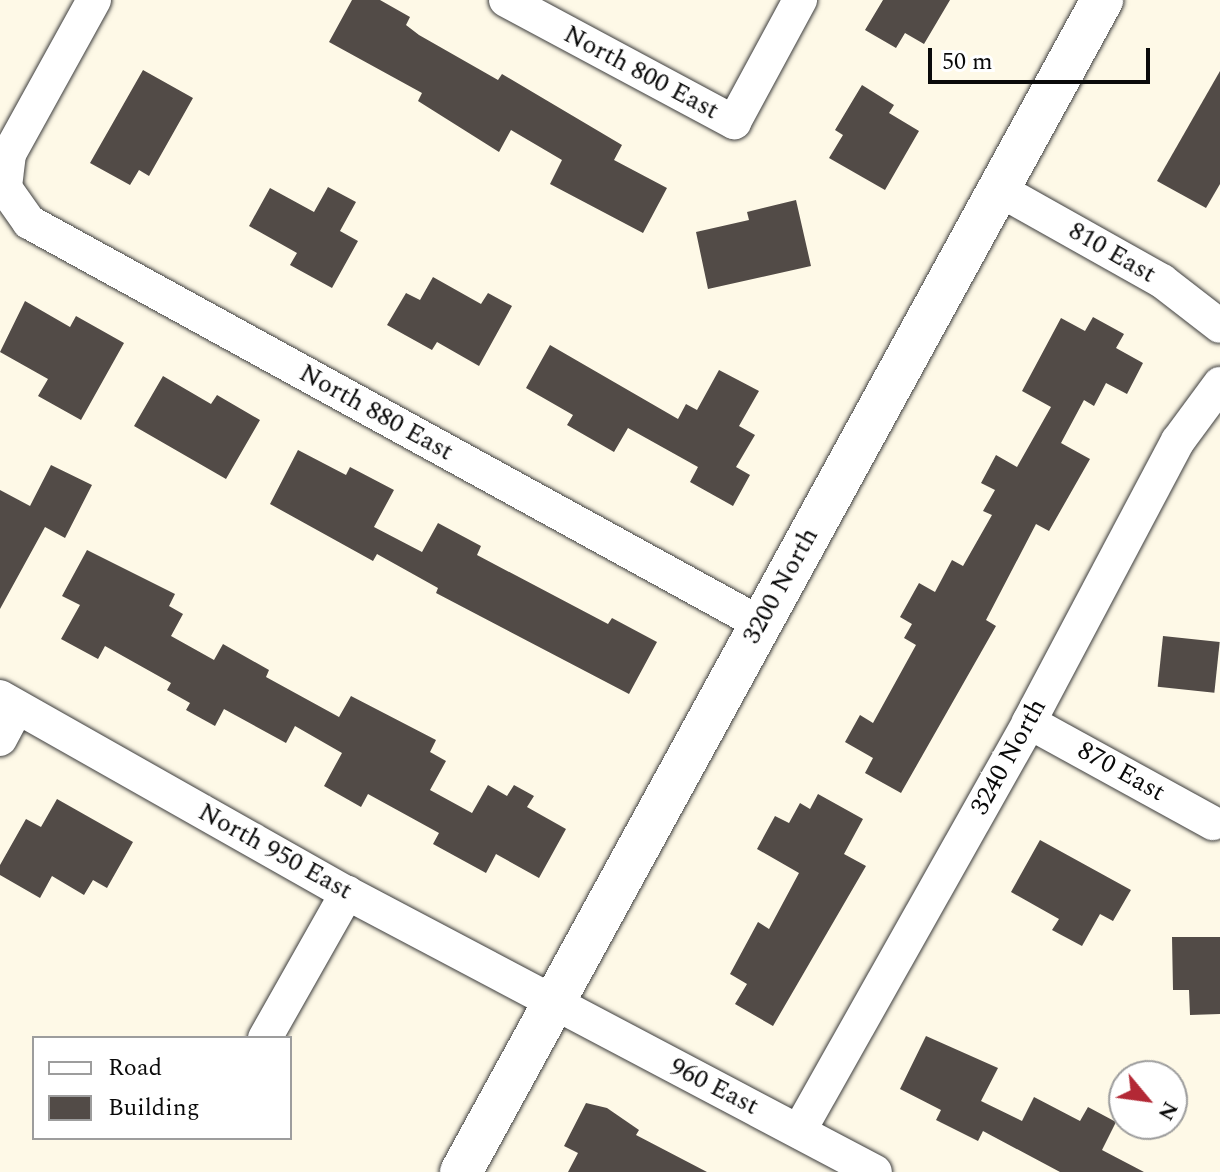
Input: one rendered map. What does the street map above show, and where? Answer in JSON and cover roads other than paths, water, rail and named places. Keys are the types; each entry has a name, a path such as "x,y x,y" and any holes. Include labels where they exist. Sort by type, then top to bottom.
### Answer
{"street":[{"name":"North 880 East","path":"94,0 9,154 5,188 29,222 761,624"},
{"name":"North 800 East","path":"506,0 734,122 800,0"},
{"name":"3200 North","path":"461,1172 1102,0"},
{"name":"810 East","path":"998,189 1162,281 1220,326"},
{"name":"3240 North","path":"799,1131 1029,722 1178,441 1220,384"},
{"name":"North 950 East","path":"9,702 347,893 553,1003"},
{"path":"0,739 9,702"},
{"name":"870 East","path":"1029,722 1213,823"},
{"path":"266,1036 347,893"},
{"name":"960 East","path":"553,1003 875,1172"}]}
